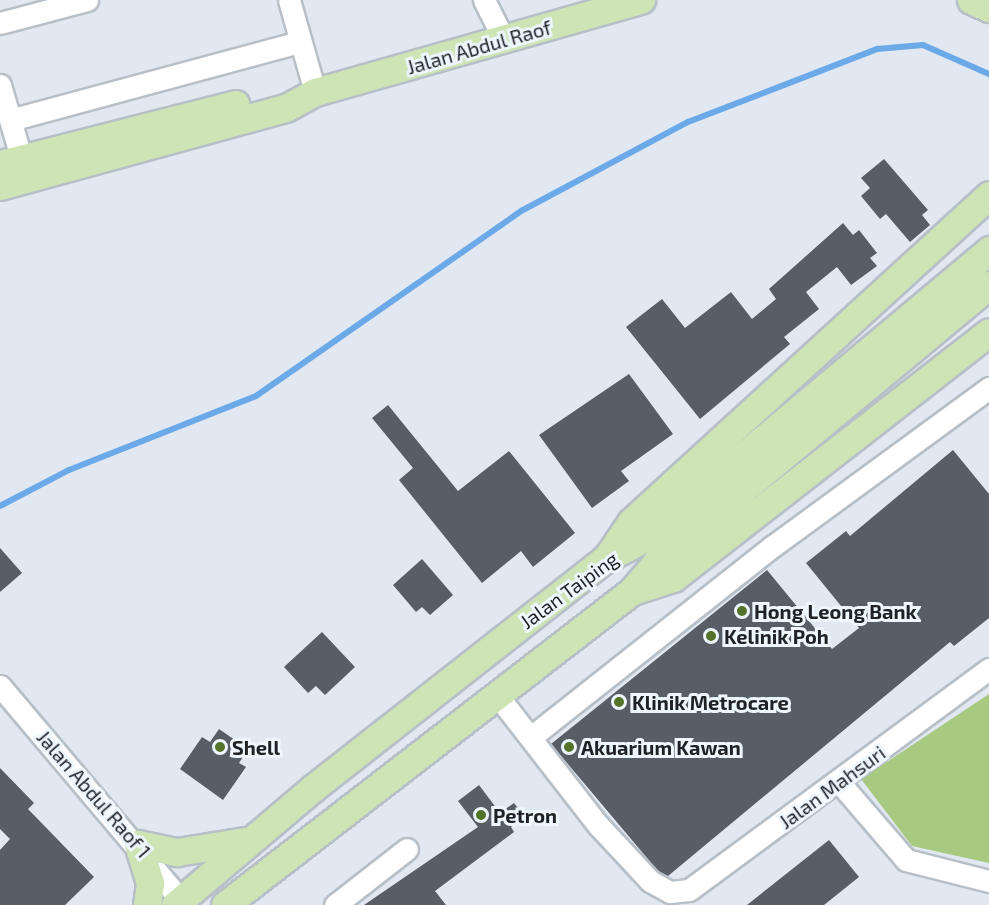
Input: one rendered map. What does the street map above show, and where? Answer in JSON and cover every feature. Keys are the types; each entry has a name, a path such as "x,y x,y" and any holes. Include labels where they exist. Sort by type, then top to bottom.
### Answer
{"main road":[{"name":"Jalan Abdul Raof","path":"0,186 16,168 283,91 315,92 504,40 590,7 641,0"},
{"path":"971,0 989,8"},
{"path":"605,559 631,522 989,195"},
{"name":"Jalan Taiping","path":"225,905 632,591 659,559 989,250"},
{"name":"Jalan Taiping","path":"180,904 250,840 605,559 645,538 989,285"},
{"path":"632,591 673,578 989,332"},
{"path":"147,905 150,883 138,844 177,852 250,840"}],"street":[{"path":"0,23 87,0"},
{"path":"289,0 298,42 315,92"},
{"path":"484,0 504,40"},
{"path":"8,129 298,42"},
{"path":"0,86 16,168"},
{"path":"497,694 531,737 773,546 989,388"},
{"path":"752,518 773,546"},
{"name":"Jalan Mahsuri","path":"531,737 598,825 650,881 670,892 689,890 989,669"},
{"name":"Jalan Abdul Raof 1","path":"0,686 138,844 180,904"},
{"path":"838,782 906,860 989,881"},
{"path":"335,905 407,849"}],"green space":[{"path":"989,694 989,863 912,846 861,779"}],"building":[{"path":"884,159 928,210 922,215 930,225 910,242 886,214 880,219 861,196 870,188 861,178"},
{"path":"843,223 853,235 859,230 877,253 870,258 877,266 851,285 837,267 806,292 819,309 784,337 790,344 700,419 626,327 662,299 685,328 731,292 752,319 776,299 769,289"},
{"path":"629,374 673,434 621,471 629,481 592,508 539,435"},
{"path":"388,405 458,491 509,451 575,533 533,567 521,551 482,583 399,480 413,468 372,418"},
{"path":"953,450 989,494 989,618 954,646 950,642 668,876 658,871 551,744 767,570 832,649 859,628 806,563 846,531 850,536"},
{"path":"0,548 22,573 0,592"},
{"path":"422,559 453,595 430,615 422,607 416,612 393,585"},
{"path":"322,632 355,667 325,695 316,686 308,693 284,667"},
{"path":"219,729 248,749 239,763 246,767 223,800 180,769 202,737 210,742"},
{"path":"0,768 34,803 28,809 94,877 65,905 0,905 0,850 10,839 0,829"},
{"path":"479,785 500,813 514,803 524,816 511,827 514,832 435,891 446,905 364,905 478,827 458,801"},
{"path":"829,840 859,877 824,905 747,905"}],"waterway":[{"path":"0,506 69,470 256,396 523,210 688,122 877,49 923,45 989,74"}],"place":[{"name":"Hong Leong Bank","path":"742,611"},
{"name":"Kelinik Poh","path":"711,636"},
{"name":"Klinik Metrocare","path":"619,702"},
{"name":"Shell","path":"220,747"},
{"name":"Akuarium Kawan","path":"569,747"},
{"name":"Petron","path":"481,815"}]}
